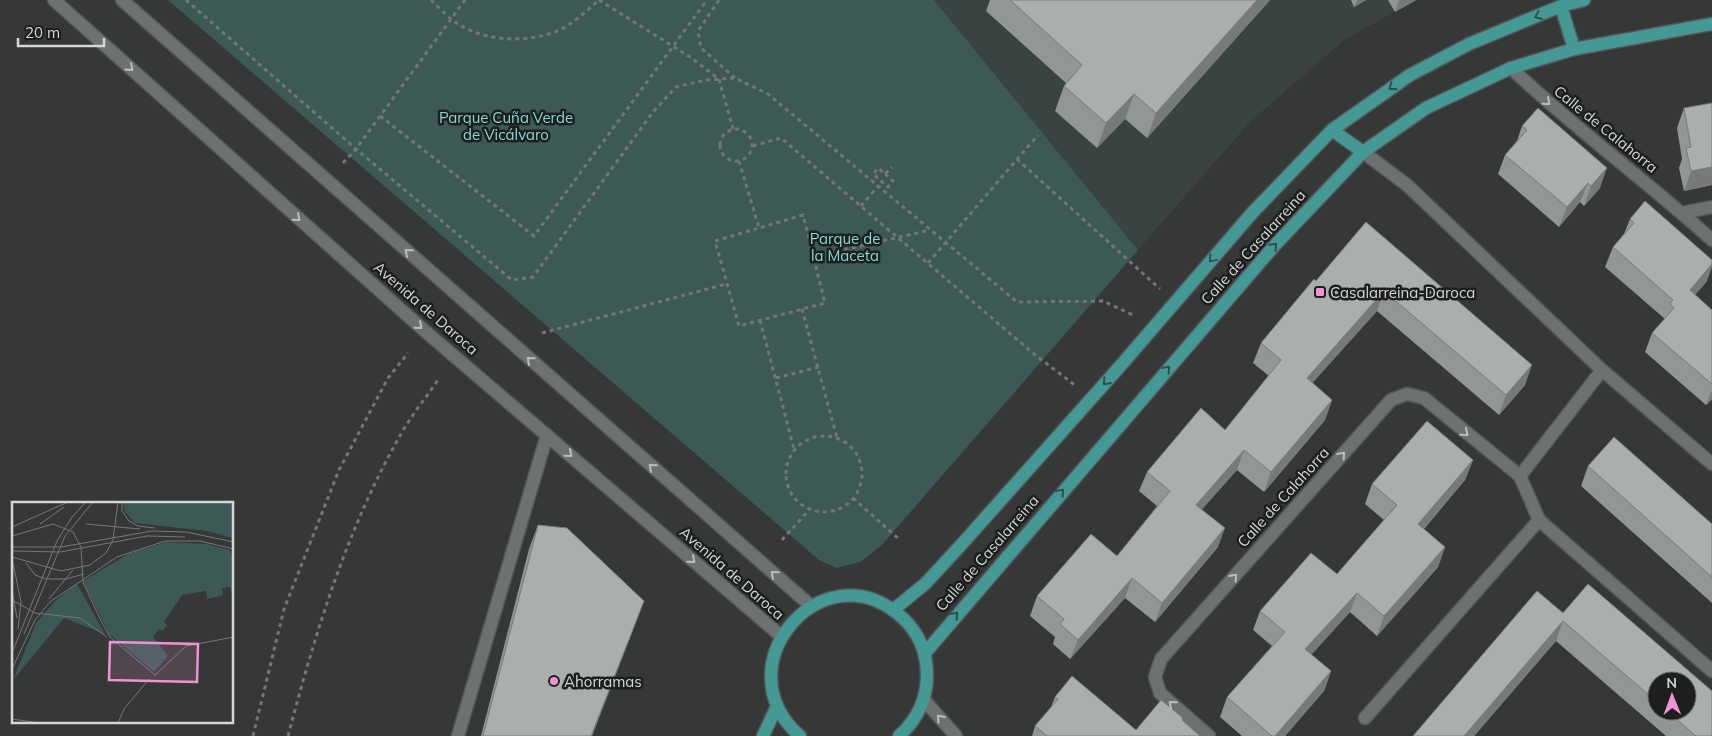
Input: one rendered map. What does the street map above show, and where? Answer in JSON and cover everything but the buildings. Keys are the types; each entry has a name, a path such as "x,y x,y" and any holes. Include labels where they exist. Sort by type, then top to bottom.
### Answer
{"main road":[{"name":"Calle de Casalarreina","path":"893,610 925,584 1155,326 1252,212 1332,130 1410,75 1469,44 1560,3 1584,0"},
{"path":"1560,3 1574,49"},
{"name":"Calle de Casalarreina","path":"925,653 954,616 1274,246 1363,152 1426,108 1511,68 1574,49 1712,24"},
{"path":"1332,130 1363,152"},
{"path":"800,736 788,726 777,706 770,683 772,659 781,636 794,619 811,606 831,599 852,597 874,601 893,610 907,622 918,636 925,653 928,677 924,700 910,725 899,736"},
{"path":"764,736 777,706"}],"street":[{"name":"Avenida de Daroca","path":"54,0 412,319 781,636"},
{"name":"Avenida de Daroca","path":"122,0 811,606"},
{"name":"Calle de Calahorra","path":"1511,68 1545,100 1712,240"},
{"path":"1363,152 1407,186 1602,370 1712,464"},
{"path":"1682,213 1712,207"},
{"path":"1520,476 1602,370"},
{"name":"Calle de Calahorra","path":"1209,736 1160,693 1155,677 1161,659 1391,400 1407,394 1424,398 1520,476 1539,520 1712,671"},
{"path":"458,736 547,435"},
{"path":"1365,718 1539,520"},
{"path":"924,700 956,736"}],"path":[{"path":"186,0 356,149 512,280 533,277 653,112 676,87 735,78"},
{"path":"431,0 452,20 484,35 502,39 529,38 555,32 579,18 599,0 675,47 719,79 733,129"},
{"path":"343,163 356,149 466,0"},
{"path":"380,116 534,236 675,47 707,0"},
{"path":"719,0 698,30 700,48 735,78 768,94 1017,302 1103,301 1155,326"},
{"path":"733,129 747,133 753,146 749,156 739,161 725,157 720,148 721,138 733,129"},
{"path":"928,264 1038,134"},
{"path":"753,146 781,138 928,264 1056,370"},
{"path":"1017,159 1175,303"},
{"path":"739,161 759,228"},
{"path":"885,174 892,167"},
{"path":"878,168 893,181 888,187 882,181 873,174 878,168"},
{"path":"861,206 882,181"},
{"path":"803,215 825,303 739,326 715,240 759,228 803,215"},
{"path":"813,257 930,230"},
{"path":"542,333 726,284"},
{"path":"802,309 837,438"},
{"path":"760,320 794,448"},
{"path":"253,736 284,609 339,470 388,378 408,353"},
{"path":"776,378 819,367"},
{"path":"288,736 315,637 366,502 405,427 438,380"},
{"path":"826,436 837,438 856,453 862,476 859,488 853,498 844,506 834,510 810,509 791,494 786,483 785,471 788,459 794,448 814,437 826,436"},
{"path":"853,498 900,540"},
{"path":"782,540 810,509"}],"shaded area":[{"path":"934,0 1416,0 1344,40 1250,122 1138,250"}],"green space":[{"name":"Parque de la Maceta","path":"168,0 934,0 1138,250 881,546 860,562 837,568 819,560"}],"place":[{"name":"Casalarreina-Daroca","path":"1320,292"},
{"name":"Ahorramas","path":"554,681"}],"park label":[{"name":"Parque Cuña Verde de Vicálvaro","path":"506,126"}]}
